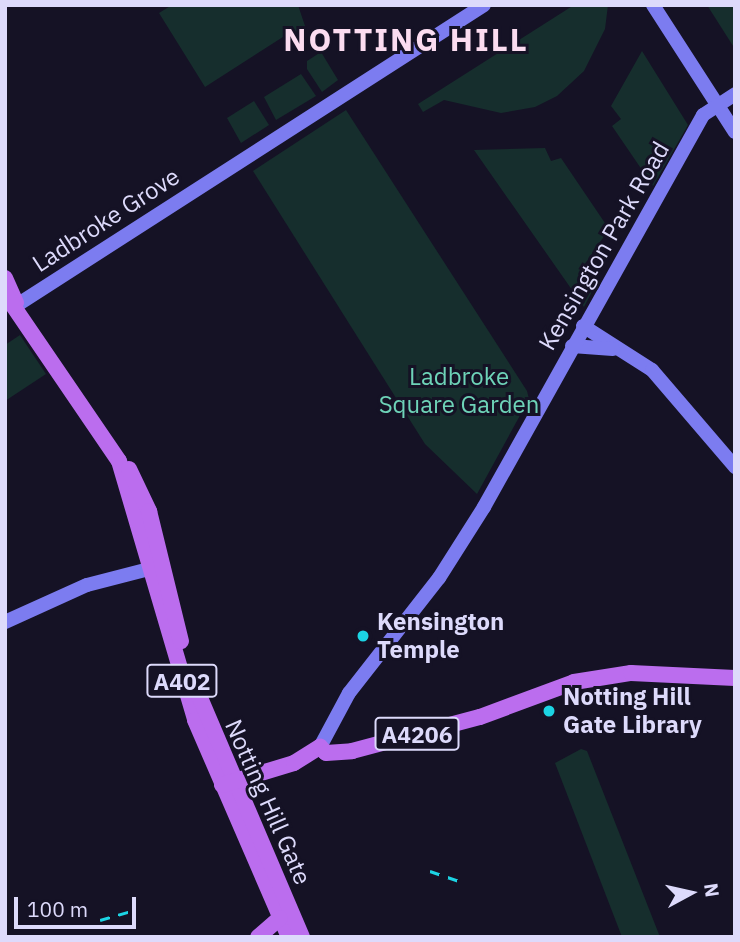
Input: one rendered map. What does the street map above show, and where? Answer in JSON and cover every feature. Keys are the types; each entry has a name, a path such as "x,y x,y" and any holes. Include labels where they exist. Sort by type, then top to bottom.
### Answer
{"main road":[{"name":"Ladbroke Grove","path":"11,300 221,173 230,161 264,145 484,5"},
{"path":"653,5 735,132"},
{"name":"Kensington Park Road","path":"320,747 346,705 349,693 366,678 466,537 703,115 735,94"},
{"name":"A402","path":"5,278 11,300"},
{"name":"Notting Hill Gate","path":"11,300 133,485 193,682 229,787 287,936"},
{"path":"583,326 614,349 652,370 735,467"},
{"path":"572,346 614,349"},
{"path":"5,622 87,584 155,563"},
{"name":"A4206","path":"320,747 326,752 352,751 480,717 513,701 580,681 631,673 735,678"},
{"path":"229,787 320,747"},
{"name":"Notting Hill Gate","path":"229,787 302,937"},
{"path":"258,937 279,918"},
{"path":"287,936 302,937"}],"green space":[{"path":"172,5 298,5 306,29 286,35 205,87 159,13"},
{"path":"574,5 608,5 605,29 584,71 557,96 535,107 501,113 444,100 423,112 418,104"},
{"path":"707,5 735,5 735,49"},
{"path":"642,51 688,125 653,186 612,126 621,119 611,106"},
{"path":"321,52 338,80 322,92 307,69 307,61"},
{"path":"301,74 316,96 276,120 264,97"},
{"path":"254,101 269,125 241,143 227,118"},
{"name":"Ladbroke Square Garden","path":"346,110 527,391 529,399 477,494 425,444 253,171"},
{"path":"545,148 551,161 561,158 609,229 581,270 598,280 584,307 474,150"},
{"path":"20,335 46,374 5,401 5,345"},
{"path":"581,749 587,751 660,937 622,937 555,763"}],"railway":[{"path":"430,871 465,883"},
{"path":"100,920 131,911"}],"place":[{"name":"Kensington Temple","path":"363,636"},
{"name":"Notting Hill Gate Library","path":"549,711"}],"district":[{"name":"NOTTING HILL","path":"406,39"}]}
